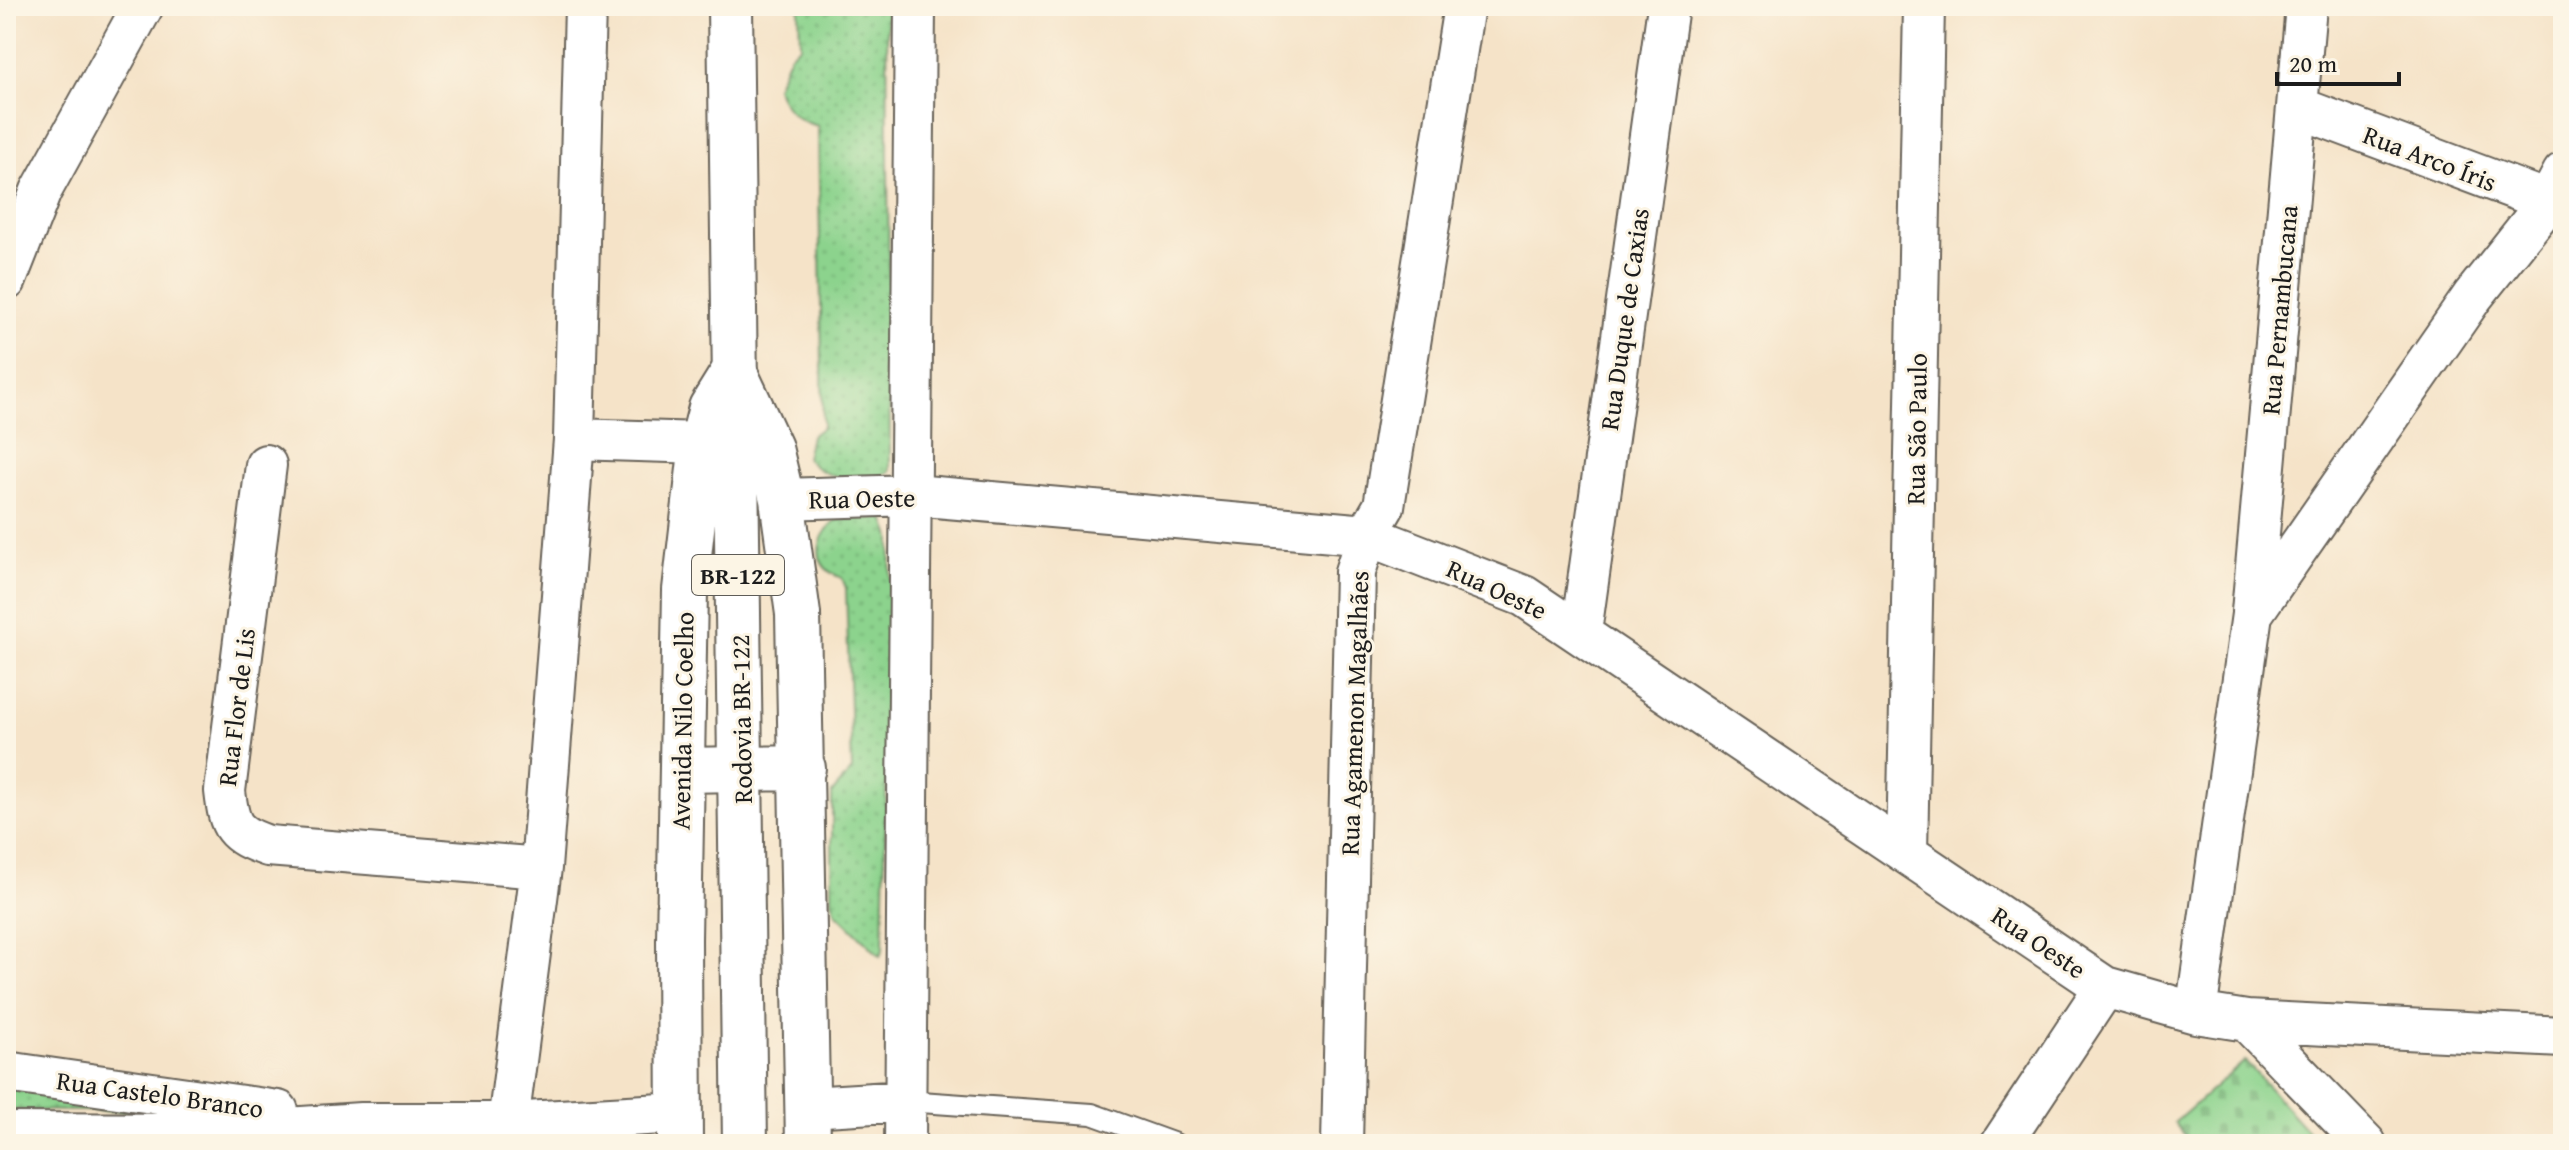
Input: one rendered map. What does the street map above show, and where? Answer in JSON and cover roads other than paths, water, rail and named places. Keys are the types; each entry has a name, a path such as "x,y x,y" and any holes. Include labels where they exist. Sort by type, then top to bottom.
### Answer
{"main road":[{"name":"Rodovia BR-122","path":"730,6 745,1144"},
{"name":"Avenida Nilo Coelho","path":"680,1128 685,590 702,443 711,408 734,371"},
{"path":"734,371 770,448 782,499 798,614 808,1125"},
{"path":"682,770 803,768"}],"street":[{"path":"6,280 41,191 143,6"},
{"path":"508,1123 541,868 574,439 585,6"},
{"path":"905,1144 915,6"},
{"name":"Rua Agamenon Magalhães","path":"1342,1144 1355,572 1367,535 1384,506 1464,6"},
{"name":"Rua Duque de Caxias","path":"1581,632 1668,6"},
{"name":"Rua São Paulo","path":"1907,853 1924,6"},
{"name":"Rua Pernambucana","path":"2196,1013 2252,614 2306,6"},
{"name":"Rua Arco Íris","path":"2297,107 2558,194"},
{"name":"Rua Pernambucana","path":"2252,614 2473,296 2558,194"},
{"path":"574,439 702,443"},
{"name":"Rua Flor de Lis","path":"266,465 225,791 228,817 234,829 268,846 541,868"},
{"name":"Rua Oeste","path":"782,499 913,495 1367,535 1524,596 2105,987 2196,1013 2247,1021 2563,1037"},
{"path":"2001,1144 2105,987"},
{"path":"2247,1021 2366,1144"},
{"name":"Rua Castelo Branco","path":"6,1072 434,1134 508,1123 680,1128"},
{"path":"808,1125 906,1101"},
{"name":"Rua Castelo Branco","path":"6,1133 197,1134 361,1123"}],"lane":[{"path":"906,1101 1092,1114 1175,1144"}]}
